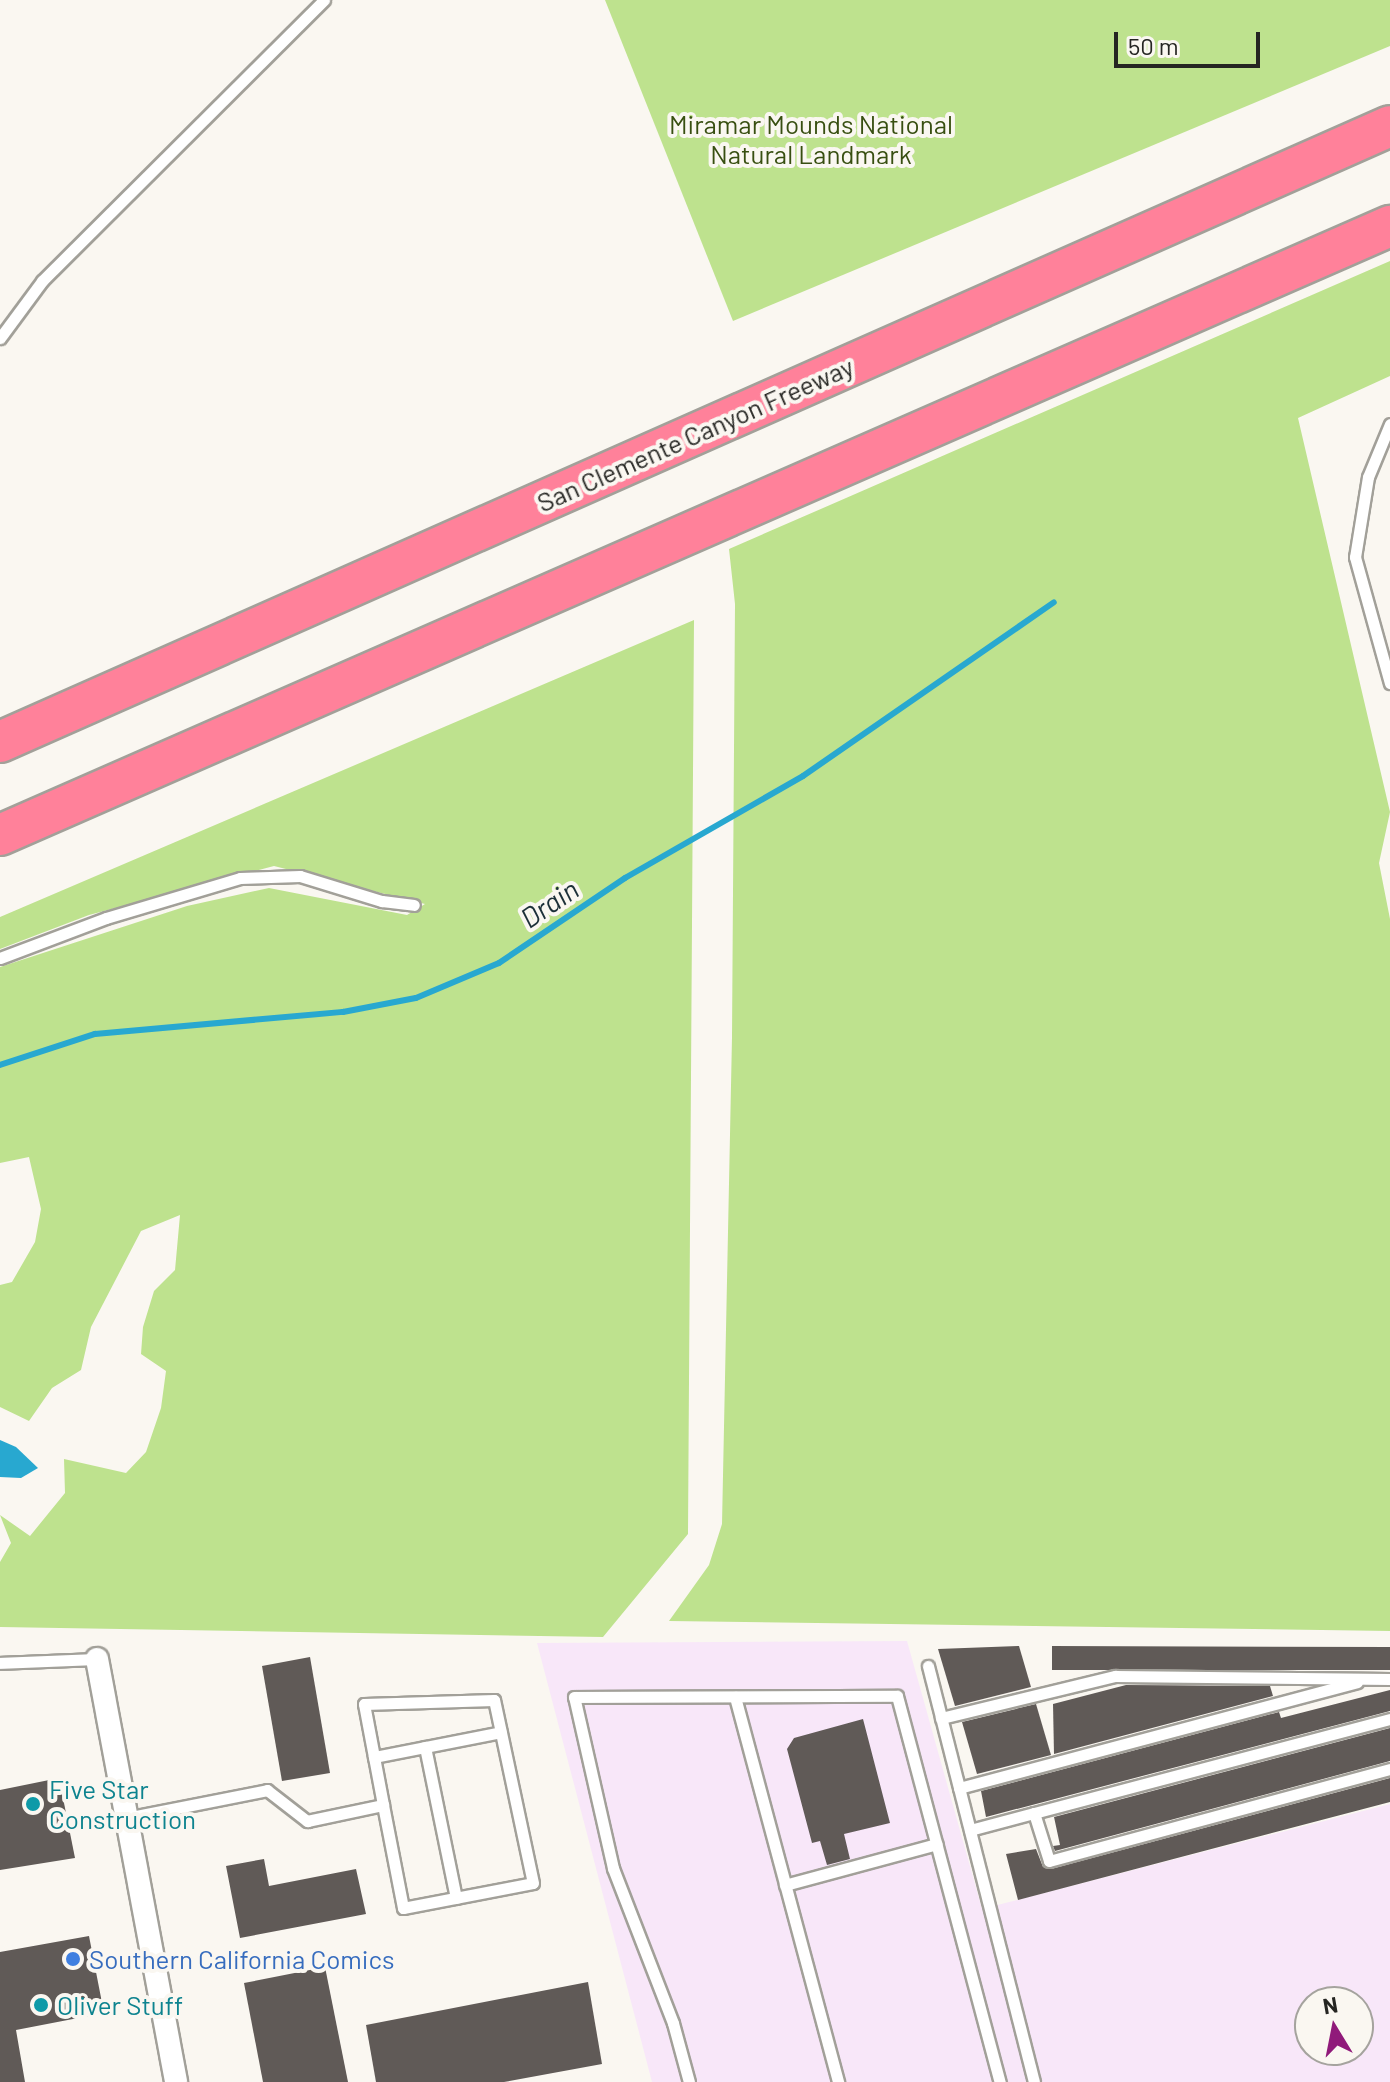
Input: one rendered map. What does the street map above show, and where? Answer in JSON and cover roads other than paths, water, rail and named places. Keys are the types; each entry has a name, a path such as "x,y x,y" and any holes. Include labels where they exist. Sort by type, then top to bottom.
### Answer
{"highway":[{"name":"San Clemente Canyon Freeway","path":"0,742 1390,126"},
{"path":"0,835 1390,226"}],"street":[{"path":"97,1659 176,2082"}],"lane":[{"path":"0,338 42,281 324,0"},
{"path":"1390,424 1368,477 1355,557 1390,683"},
{"path":"0,958 106,918 240,878 300,876 382,901 414,905"},
{"path":"0,1663 97,1659"},
{"path":"928,1666 1034,2082"},
{"path":"941,1718 1115,1676 1390,1679"},
{"path":"959,1788 1370,1679"},
{"path":"689,2082 673,2023 613,1868 574,1697 897,1696 1000,2082"},
{"path":"735,1697 838,2082"},
{"path":"494,1700 501,1732 533,1883 403,1908 364,1704 494,1700"},
{"path":"970,1830 1390,1719"},
{"path":"374,1757 501,1732"},
{"path":"425,1747 456,1898"},
{"path":"1034,1813 1049,1861 1390,1769"},
{"path":"126,1818 267,1790 307,1821 383,1805"},
{"path":"785,1885 937,1844"}],"water":[{"path":"0,1440 16,1447 38,1468 21,1478 0,1477"}],"waterway":[{"name":"Drain","path":"0,1065 95,1034 343,1012 416,998 499,963 625,878 803,776 1054,602"}],"place":[{"name":"Five Star Construction","path":"33,1804"},
{"name":"Southern California Comics","path":"73,1959"},
{"name":"Oliver Stuff","path":"41,2005"}],"park label":[{"name":"Miramar Mounds National Natural Landmark","path":"811,139"}]}
